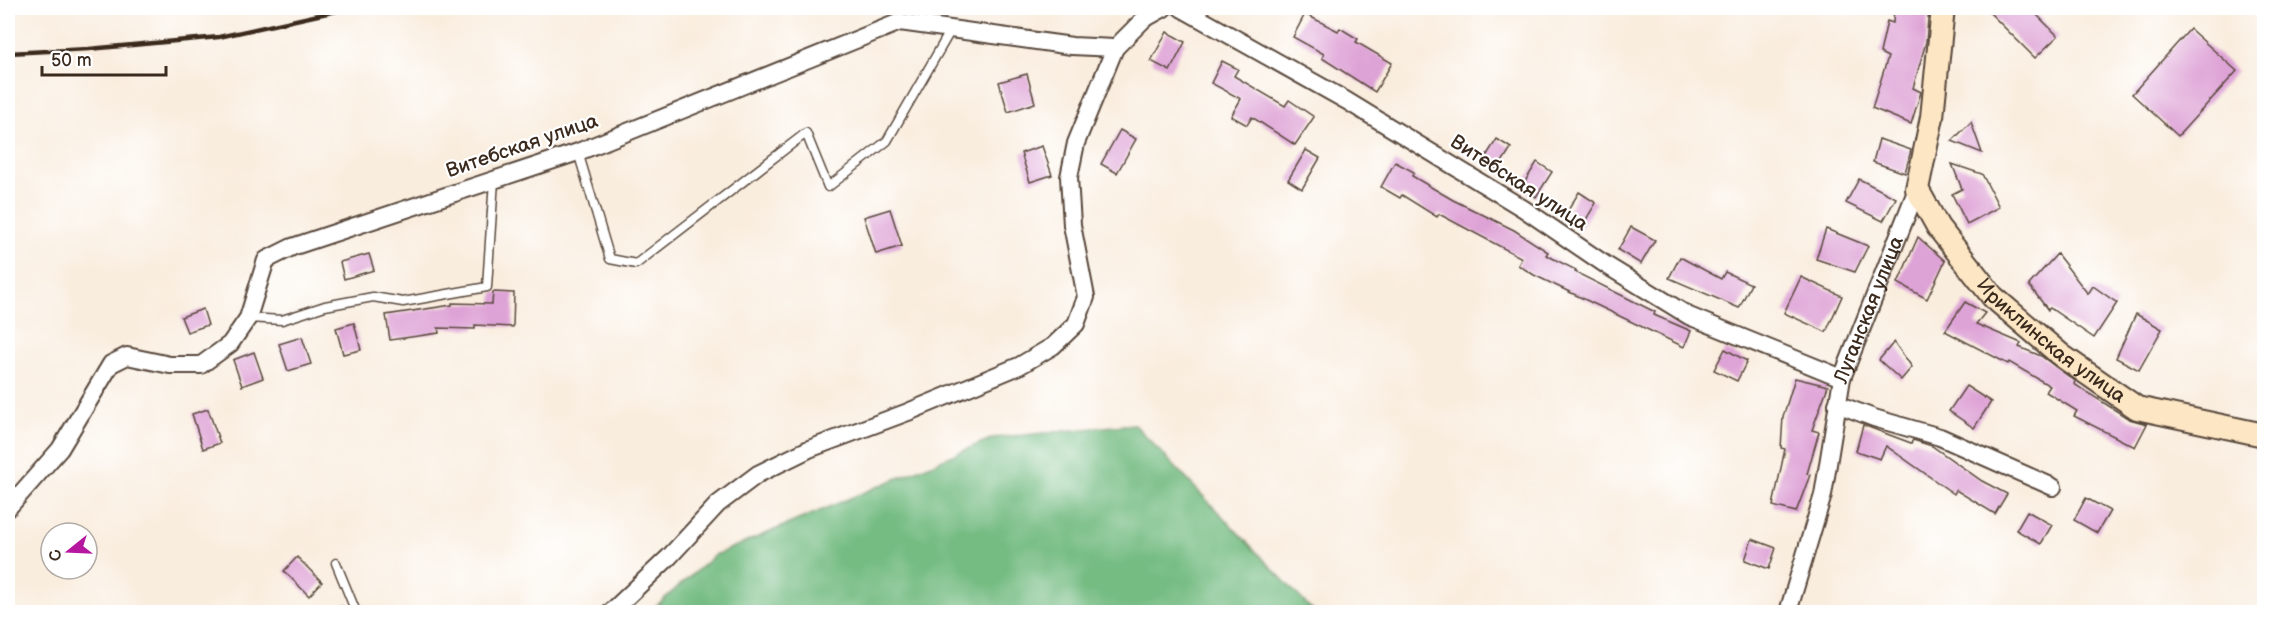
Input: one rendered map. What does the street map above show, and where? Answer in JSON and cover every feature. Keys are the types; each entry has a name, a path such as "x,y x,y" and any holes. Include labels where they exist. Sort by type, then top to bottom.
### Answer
{"street":[{"path":"611,612 669,557 718,504 758,474 809,449 908,412 1019,366 1053,346 1076,324 1086,297 1072,225 1069,177 1076,143 1115,48 1144,19 1164,8"},
{"name":"Витебская улица","path":"1181,8 1347,101 1514,203 1606,265 1689,316 1842,378"},
{"name":"Луганская улица","path":"1788,612 1823,495 1842,378 1917,189 1932,117 1943,8"},
{"name":"Витебская улица","path":"8,508 60,449 111,364 127,356 170,365 201,365 230,344 248,318 266,260 292,247 578,152 900,22 1072,46 1115,48"},
{"name":"Ириклинская улица","path":"1917,189 1938,227 1993,297 2062,356 2137,408 2265,435"},
{"path":"1837,404 1940,437 2053,487"}],"lane":[{"path":"578,152 610,259 636,264 806,133 828,187 887,141 952,28"},
{"path":"248,318 282,320 325,306 373,297 403,302 487,287 495,178"},
{"path":"336,563 356,612"}],"green space":[{"path":"1134,424 1314,612 649,612 715,555 993,438"}],"building":[{"path":"1894,8 1929,8 1926,42 1913,88 1921,92 1911,124 1872,108 1888,57 1880,53 1887,21 1893,23"},
{"path":"1985,8 2030,8 2058,36 2035,58"},
{"path":"1305,14 1338,31 1340,28 1358,39 1356,42 1392,63 1375,92 1322,58 1324,54 1293,37"},
{"path":"2190,29 2237,71 2178,136 2132,94"},
{"path":"1167,32 1185,42 1170,71 1151,61"},
{"path":"1222,61 1238,69 1234,76 1285,106 1289,100 1314,117 1295,145 1252,117 1247,125 1231,116 1241,99 1211,83"},
{"path":"1027,74 1035,103 1008,112 999,82"},
{"path":"1971,122 1982,153 1952,141"},
{"path":"1120,130 1136,139 1117,173 1101,164"},
{"path":"1497,139 1511,148 1497,170 1483,161"},
{"path":"1879,139 1911,150 1905,173 1873,162"},
{"path":"1042,146 1052,175 1030,182 1021,153"},
{"path":"1306,150 1320,158 1302,189 1288,180"},
{"path":"1395,162 1414,172 1412,176 1453,200 1514,230 1548,252 1546,255 1576,270 1575,272 1655,312 1654,315 1691,331 1684,347 1534,275 1518,265 1522,258 1439,214 1437,217 1402,195 1400,198 1381,187"},
{"path":"1537,162 1552,172 1536,197 1521,188"},
{"path":"1952,164 1982,174 1999,207 1967,224 1952,194 1962,189"},
{"path":"1859,179 1896,198 1883,221 1846,203"},
{"path":"1579,192 1596,203 1581,228 1564,217"},
{"path":"890,209 902,246 876,254 864,217"},
{"path":"1631,227 1655,240 1641,264 1618,250"},
{"path":"1826,229 1868,246 1855,272 1816,259"},
{"path":"1918,237 1945,261 1927,299 1898,283"},
{"path":"369,254 374,270 344,279 340,262"},
{"path":"2057,254 2088,294 2093,286 2117,303 2094,338 2050,308 2048,310 2029,285"},
{"path":"1680,257 1721,279 1725,272 1751,284 1739,308 1669,278"},
{"path":"1801,277 1842,296 1826,332 1784,313"},
{"path":"493,292 514,293 513,327 475,325 475,329 438,328 439,333 390,340 386,315 452,305 452,303 492,304"},
{"path":"1965,302 1985,313 1976,324 2021,343 2019,347 2041,356 2075,381 2074,384 2129,419 2147,424 2135,447 2074,416 2077,411 2046,392 2050,386 2009,362 2008,364 1945,331"},
{"path":"203,309 208,325 187,332 181,317"},
{"path":"2136,314 2162,329 2139,370 2116,358"},
{"path":"354,323 361,350 343,354 336,328"},
{"path":"302,337 311,364 288,371 279,344"},
{"path":"1894,342 1912,367 1901,380 1879,360"},
{"path":"1725,349 1747,361 1737,381 1714,370"},
{"path":"254,352 263,378 242,386 233,360"},
{"path":"1795,378 1828,386 1812,430 1819,432 1807,474 1810,475 1796,512 1773,506 1785,449 1781,448 1783,417"},
{"path":"1966,386 1991,402 1974,428 1949,411"},
{"path":"208,409 220,443 203,449 192,414"},
{"path":"1863,425 1911,443 1913,440 1932,446 1982,481 2007,494 1995,514 1956,490 1954,494 1886,446 1880,459 1856,451"},
{"path":"2086,498 2110,511 2097,533 2074,520"},
{"path":"2027,511 2052,525 2041,544 2016,530"},
{"path":"1752,539 1776,548 1769,569 1745,560"},
{"path":"297,557 322,582 309,596 284,571"}],"railway":[{"path":"8,53 89,49 219,37 350,8"}]}
